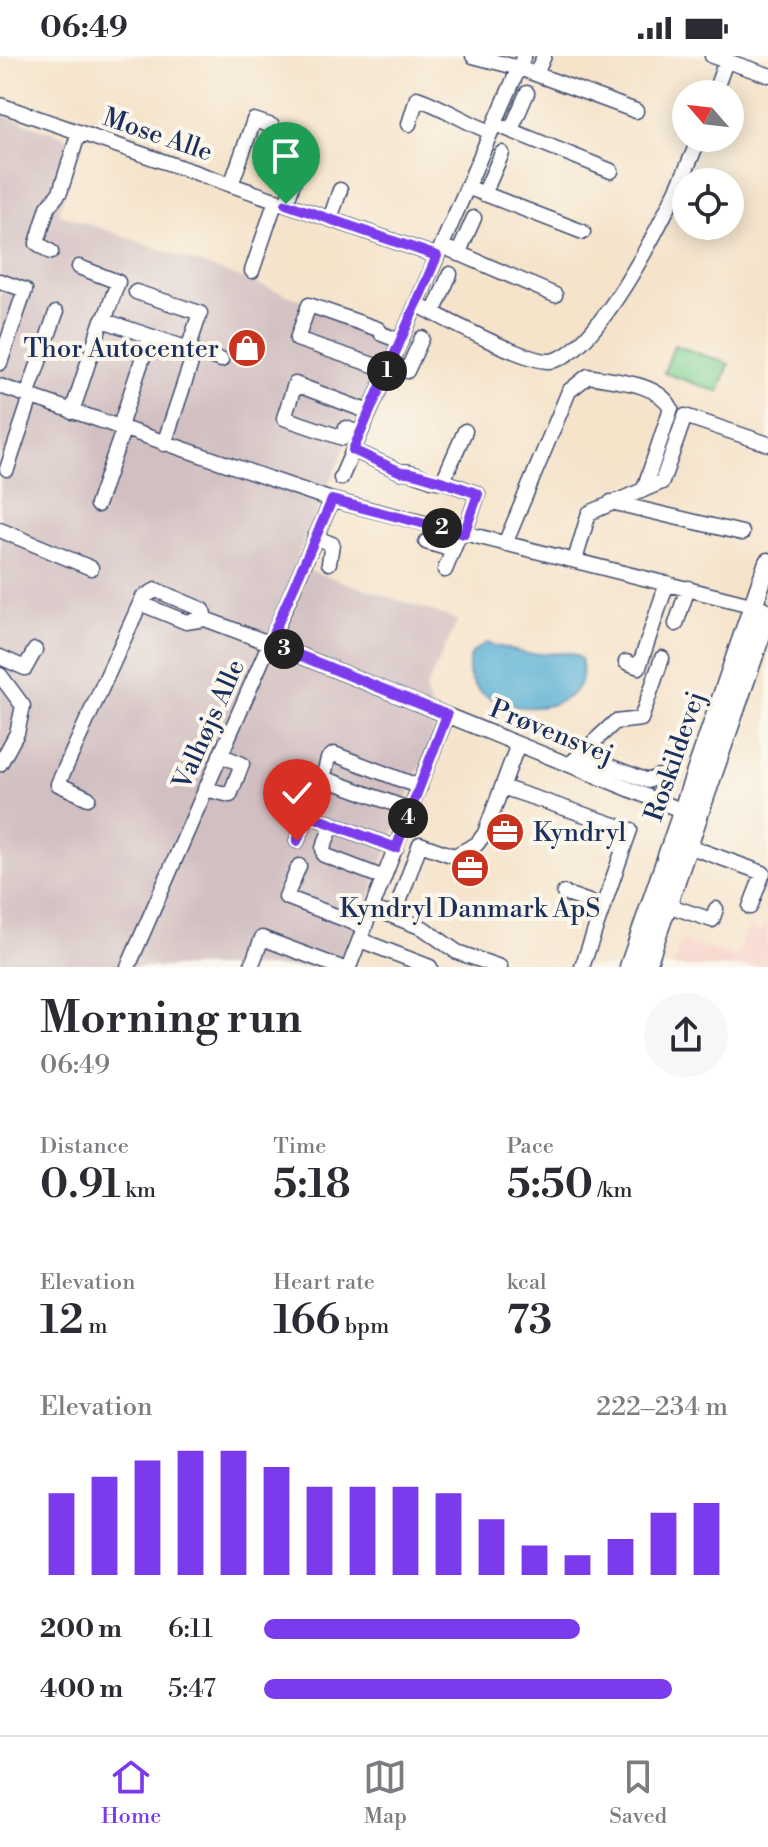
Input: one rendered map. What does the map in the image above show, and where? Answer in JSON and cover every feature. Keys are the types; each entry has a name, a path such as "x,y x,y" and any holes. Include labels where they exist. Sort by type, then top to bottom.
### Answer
{"main road":[{"name":"Roskildevej","path":"646,967 763,610 768,562"},
{"name":"Roskildevej","path":"629,967 683,811 763,610"}],"street":[{"path":"473,56 522,62 536,74 636,111"},
{"path":"536,74 544,56"},
{"path":"716,80 719,58 768,75"},
{"path":"341,478 522,62"},
{"path":"511,130 527,93"},
{"path":"409,124 417,98 452,110 461,121 511,130 611,171"},
{"name":"Mose Alle","path":"0,105 330,219 440,251"},
{"path":"231,185 254,120 272,126 273,131"},
{"path":"51,252 37,243 48,207 60,192 79,132"},
{"path":"416,304 536,360 560,359 574,350 600,321 633,274 692,152"},
{"path":"484,194 502,153"},
{"path":"252,271 300,162"},
{"path":"467,187 583,232"},
{"path":"330,219 340,190"},
{"path":"458,254 474,218"},
{"path":"440,251 458,254 555,295"},
{"path":"72,412 118,282 79,267"},
{"path":"433,313 450,274"},
{"path":"0,281 25,290 0,363"},
{"path":"136,292 200,313 164,444"},
{"path":"400,341 309,305 297,339 407,371 422,338"},
{"path":"7,469 56,313"},
{"path":"104,321 221,360"},
{"path":"97,505 150,336"},
{"path":"505,544 569,391 588,376 650,389 667,400 671,408 644,489"},
{"path":"360,434 346,428 343,438 284,418 295,384 369,412"},
{"path":"0,386 332,500 688,588 763,610"},
{"path":"575,560 589,513 662,482 685,416 768,444"},
{"path":"443,481 465,431"},
{"path":"353,450 401,472 406,470 434,482 443,481 478,494 445,570"},
{"name":"Valhøjs Alle","path":"128,967 332,500"},
{"path":"611,502 742,533"},
{"path":"0,530 91,568"},
{"path":"315,537 332,544 329,563"},
{"path":"426,542 453,550"},
{"path":"626,662 639,667 667,583"},
{"path":"676,624 688,588"},
{"name":"Prøvensvej","path":"88,798 58,784 142,604 186,622 205,619 518,744 649,784 683,811"},
{"path":"0,657 25,668 35,650"},
{"path":"575,760 615,722 641,719 662,658"},
{"path":"0,675 23,706 17,733 0,764"},
{"path":"349,967 447,715"},
{"path":"394,916 420,844 454,856 477,844 518,744"},
{"path":"411,810 323,778 328,759 334,754 420,787"},
{"path":"205,789 230,795 242,764 220,755"},
{"path":"502,787 630,830 582,967"},
{"path":"319,811 397,845"},
{"path":"297,841 308,815 397,845"},
{"path":"333,824 324,855 384,878"},
{"path":"688,846 763,873 750,907"},
{"path":"299,866 286,897 362,933 402,962 430,967"},
{"path":"564,893 603,907"},
{"path":"667,905 712,920 716,909"},
{"path":"372,908 423,928 457,952 500,967"},
{"path":"251,967 262,938 339,967"}],"shaded area":[{"path":"0,114 82,143 58,213 394,333 294,565 458,620 425,690 437,723 342,967 0,967"},
{"path":"768,918 768,967 673,967 682,941 735,957 748,927 761,932"}],"green space":[{"path":"674,345 729,364 719,392 664,373"}],"water":[{"path":"486,643 527,654 571,653 581,659 580,682 568,697 547,705 523,707 499,702 480,691 470,675 472,653"}],"place":[{"name":"Thor Autocenter","path":"247,348"},
{"name":"Kyndryl","path":"505,832"},
{"name":"Kyndryl Danmark ApS","path":"470,868"}],"route":[{"path":"286,204 437,256 353,450 401,472 406,470 434,482 443,481 478,494 464,534 332,500 269,643 447,715 396,848 308,815 297,841"}]}
